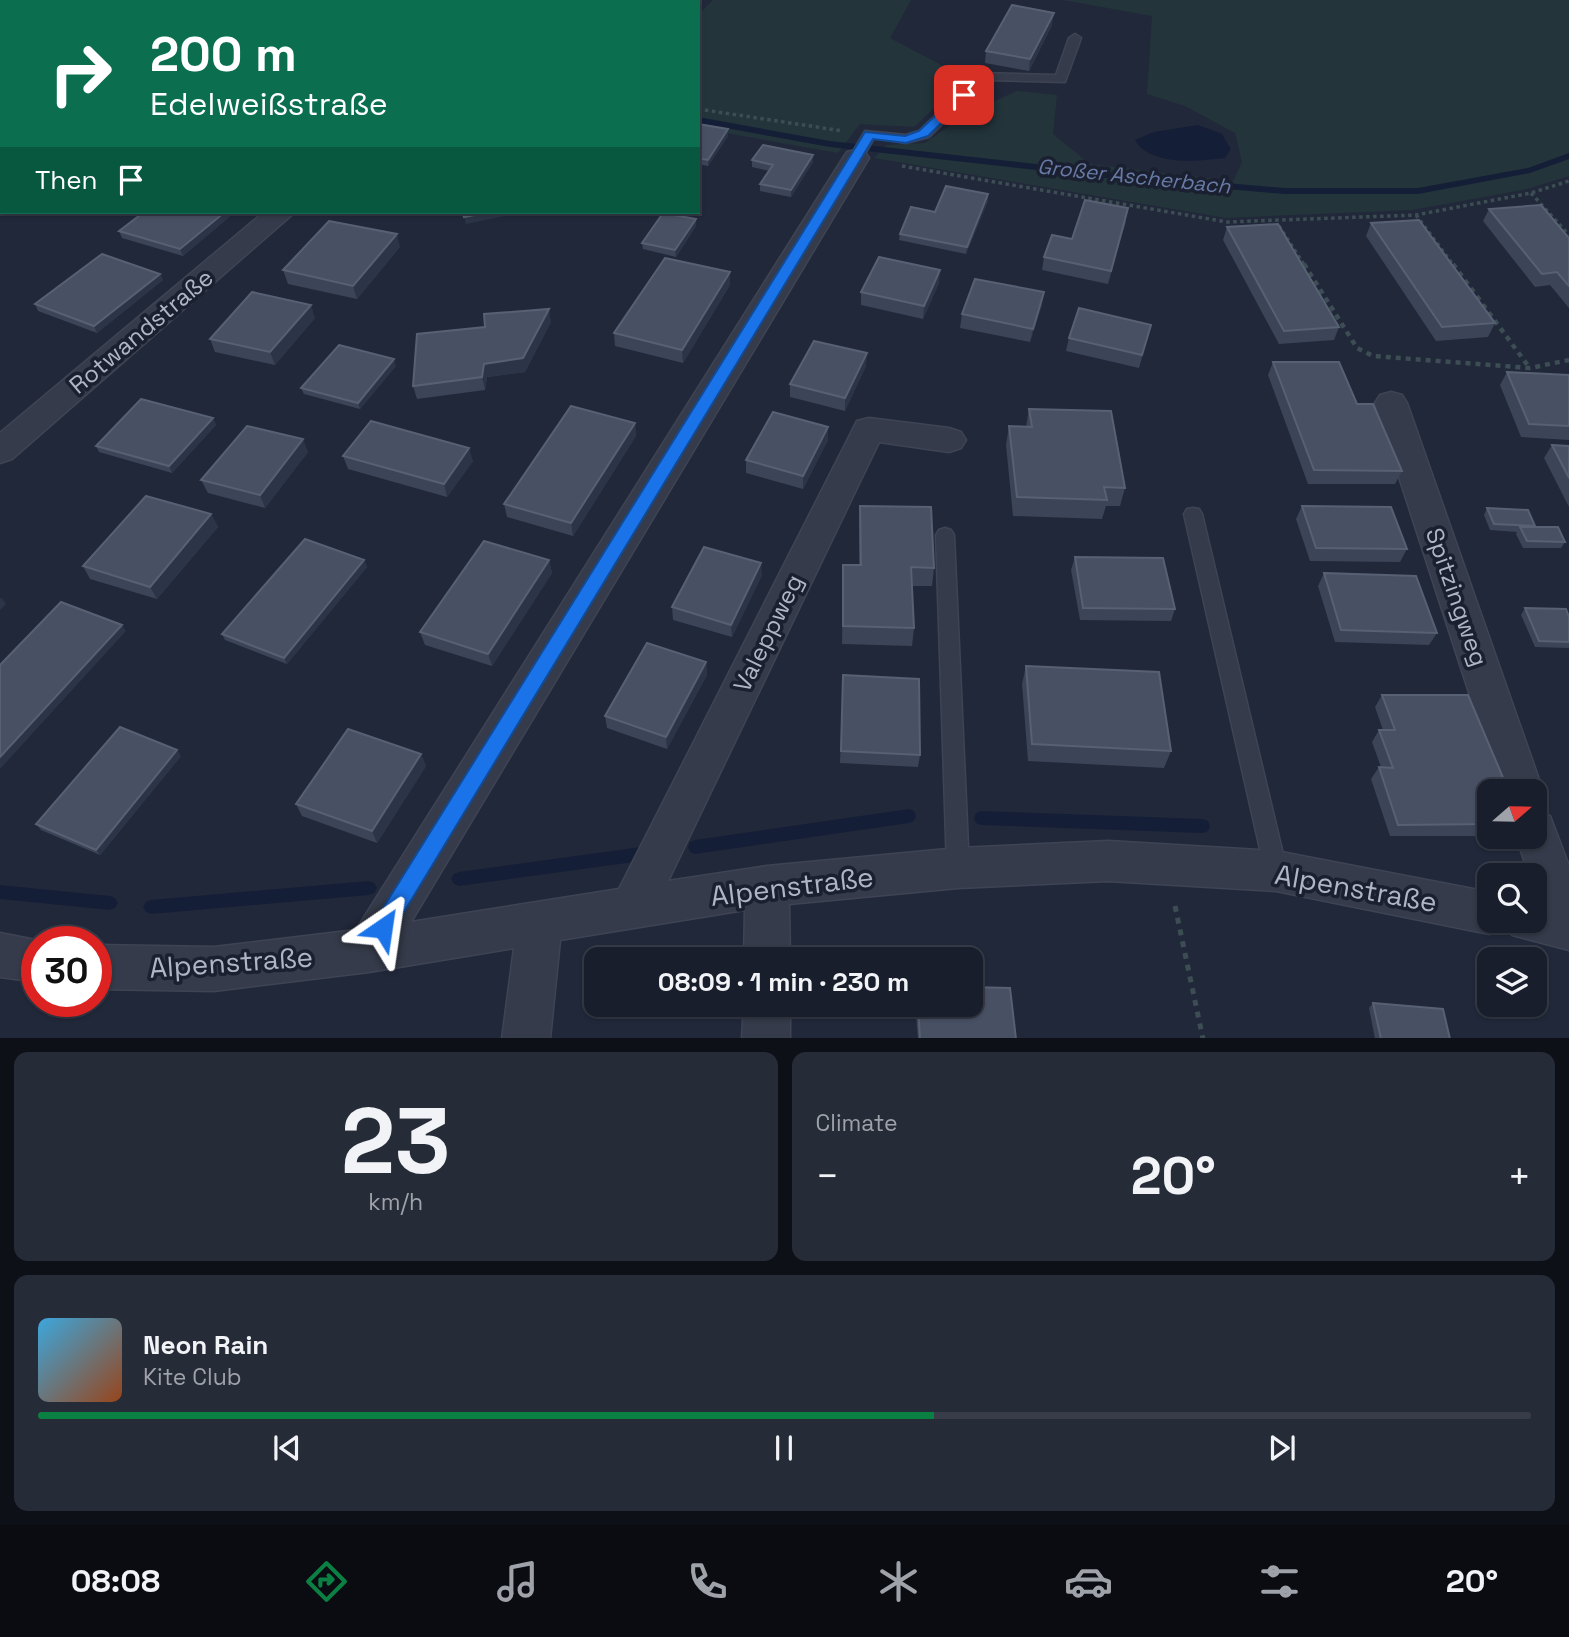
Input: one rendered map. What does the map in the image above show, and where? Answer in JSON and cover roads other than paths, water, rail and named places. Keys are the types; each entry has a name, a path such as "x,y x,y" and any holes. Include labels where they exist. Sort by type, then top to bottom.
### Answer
{"street":[{"path":"369,950 863,146"},
{"name":"Rotwandstraße","path":"0,451 279,214"},
{"name":"Spitzingweg","path":"1391,403 1518,779"},
{"name":"Valeppweg","path":"632,908 869,429 949,440"},
{"path":"1542,849 1569,928 1547,924"},
{"name":"Alpenstraße","path":"112,967 214,969 369,950 767,886 958,868 1108,861 1276,871 1477,911"},
{"path":"767,886 767,947"},
{"path":"526,1038 539,924"},
{"path":"0,955 21,958"},
{"path":"766,1038 767,1017"}],"lane":[{"path":"863,146 924,134 984,76 1061,79 1075,38"},
{"path":"1193,514 1276,871"},
{"path":"945,535 958,868"}],"water":[{"path":"1198,125 1222,134 1231,149 1225,158 1189,161 1163,158 1142,149 1135,140 1154,132"}],"waterway":[{"name":"Großer Ascherbach","path":"700,120 830,144 1133,178 1285,191 1418,191 1530,170 1569,156"},
{"path":"695,847 909,816"},
{"path":"981,818 1203,826"},
{"path":"459,879 641,854"},
{"path":"151,907 369,888"},
{"path":"0,892 110,903"}]}
